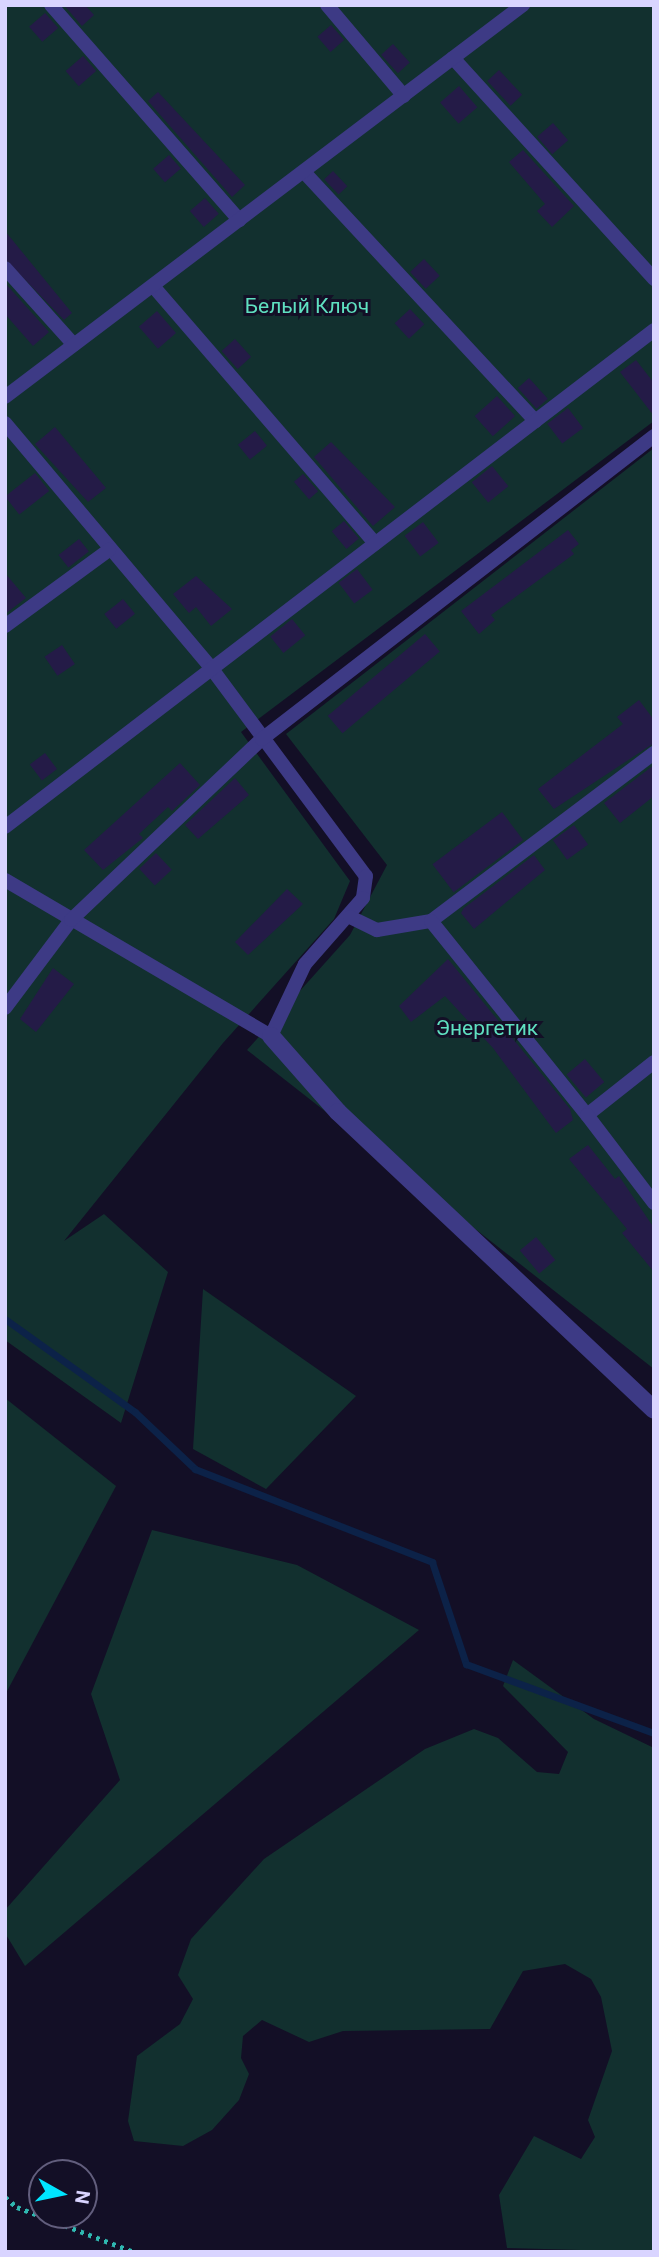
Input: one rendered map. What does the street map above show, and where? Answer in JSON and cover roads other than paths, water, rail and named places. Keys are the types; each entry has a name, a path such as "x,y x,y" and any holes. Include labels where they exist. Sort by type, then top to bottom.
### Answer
{"street":[{"path":"271,1036 338,1112 654,1410"}],"lane":[{"path":"51,5 239,220"},
{"path":"327,5 404,96"},
{"path":"5,397 523,5"},
{"path":"453,58 654,279"},
{"path":"304,172 535,421"},
{"path":"5,268 74,345"},
{"path":"153,286 375,543"},
{"path":"5,827 654,330"},
{"path":"5,880 271,1036 305,964 350,917 363,898 366,876 212,669 7,428"},
{"path":"5,1008 72,920 262,739 654,436"},
{"path":"5,626 109,550"},
{"path":"350,917 377,930 431,921 654,753"},
{"path":"431,921 654,1203"},
{"path":"587,1115 654,1062"}],"waterway":[{"path":"5,1319 135,1412 195,1469 432,1562 466,1664 654,1733"}],"park label":[{"name":"Белый Ключ","path":"307,306"},
{"name":"Энергетик","path":"487,1028"}]}
